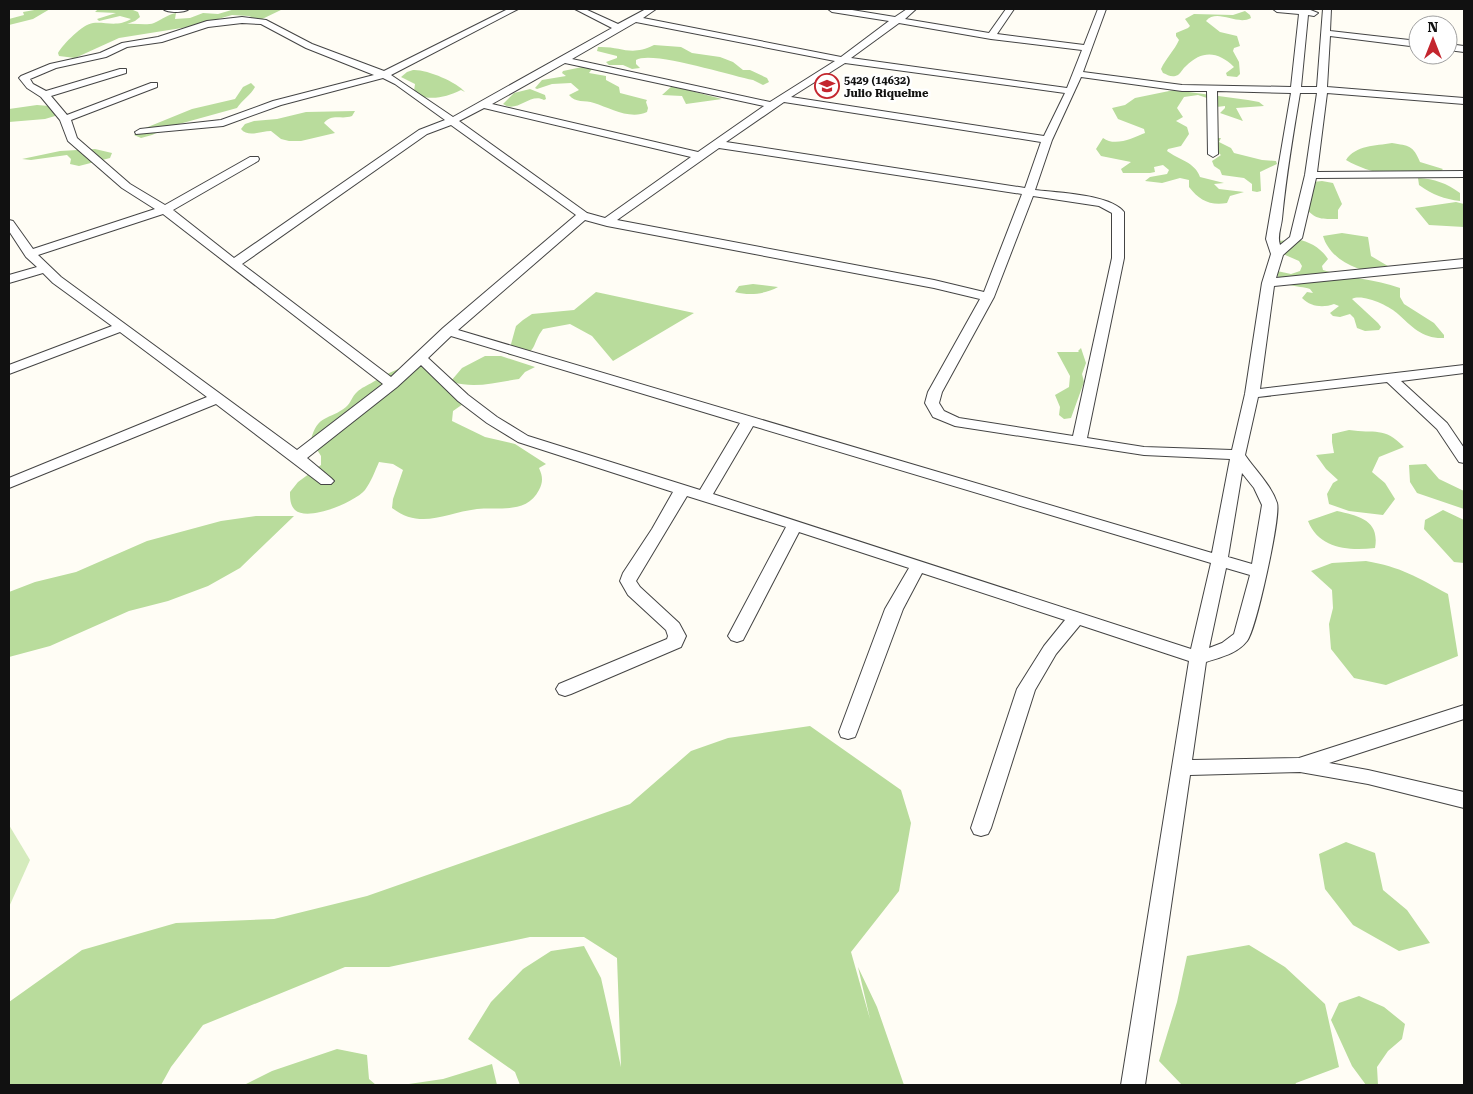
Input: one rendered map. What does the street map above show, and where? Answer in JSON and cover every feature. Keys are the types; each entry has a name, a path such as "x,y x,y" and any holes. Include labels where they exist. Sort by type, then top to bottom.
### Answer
{"street":[{"path":"167,9 185,9"},
{"path":"140,132 223,123 277,103 384,75 514,9"},
{"path":"579,9 618,28"},
{"path":"234,264 423,132 452,121 483,105 652,9"},
{"path":"832,9 991,36 1088,48"},
{"path":"607,222 772,105 843,60 912,9"},
{"path":"991,36 1010,9"},
{"path":"1102,9 1071,91 1047,140 988,297 935,392 932,403 938,414 955,422 1153,452 1238,455"},
{"path":"1276,9 1327,11 1322,90 1311,175 1296,238 1276,254"},
{"path":"1133,1085 1198,658 1220,562 1238,455 1252,394 1268,283 1276,254 1272,239 1296,90 1303,10"},
{"path":"634,19 843,60 1071,91"},
{"path":"392,384 234,264 179,219 126,186 72,139 65,119 45,95 30,86 24,78 53,66 103,55 125,45 159,40 208,24 236,20 263,22 309,46 398,82 583,215 607,222 934,284 988,297"},
{"path":"1327,33 1408,43"},
{"path":"565,60 772,105"},
{"path":"45,95 123,71"},
{"path":"1078,74 1166,86 1212,89 1322,90 1464,101"},
{"path":"65,119 154,85"},
{"path":"1212,89 1213,154"},
{"path":"783,99 1047,140"},
{"path":"483,105 700,156"},
{"path":"717,144 1101,203 1113,207 1118,212 1118,258 1079,441"},
{"path":"30,254 165,210 254,159"},
{"path":"1311,175 1464,174"},
{"path":"298,458 392,384 448,332 583,215"},
{"path":"9,223 30,254 44,269 298,458 326,481"},
{"path":"1268,283 1464,263"},
{"path":"9,279 44,269"},
{"path":"9,370 122,327"},
{"path":"448,332 1258,572"},
{"path":"421,358 463,398 492,420 523,439 795,525 1198,658 1229,648 1242,636 1258,572 1270,505 1261,486 1238,455"},
{"path":"1252,394 1464,370"},
{"path":"1390,378 1442,426 1464,459"},
{"path":"9,483 218,398"},
{"path":"704,497 749,420"},
{"path":"565,689 675,643 677,636 673,627 634,591 628,581 631,573 660,530 682,490"},
{"path":"737,636 795,525"},
{"path":"848,732 894,609 918,566"},
{"path":"981,828 1026,689 1050,650 1076,618"},
{"path":"1300,765 1464,712"},
{"path":"1181,768 1300,765 1368,777 1464,800"}],"green space":[{"path":"50,9 33,19 9,25 9,19 24,15 23,12"},
{"path":"98,9 133,10 138,12 140,17 127,24 151,24 176,13 175,19 190,18 203,13 218,14 235,9 283,9 250,23 242,23 251,17 249,16 232,15 194,26 119,38 75,58 59,56 58,53 69,40 89,24 117,24 131,19 120,16 99,21 97,19 116,13 95,12"},
{"path":"1245,11 1251,18 1240,20 1216,16 1206,21 1220,32 1237,36 1240,46 1234,48 1233,51 1239,62 1240,74 1237,77 1227,76 1226,73 1234,67 1222,58 1210,54 1198,57 1176,76 1163,73 1161,69 1179,40 1176,33 1190,26 1185,19 1194,14 1233,15"},
{"path":"654,45 681,47 692,53 720,57 733,62 743,70 750,70 767,78 769,82 763,85 753,80 658,58 636,60 636,64 640,68 632,69 623,65 609,65 606,62 617,58 617,56 597,51 598,47 632,51"},
{"path":"587,66 592,69 589,73 606,76 606,80 619,87 620,93 647,100 647,112 634,115 627,114 594,103 571,98 569,95 579,90 571,83 552,84 535,88 542,80 566,76 562,73 563,71"},
{"path":"413,70 441,77 465,92 461,90 435,98 418,96 414,91 415,84 401,77"},
{"path":"251,83 255,87 237,108 172,126 141,138 134,135 138,131 192,109 235,99 243,87"},
{"path":"672,86 722,99 686,104 682,96 662,95"},
{"path":"530,89 545,95 546,99 534,99 513,106 503,104 514,93"},
{"path":"1174,90 1248,100 1259,102 1264,106 1236,108 1243,121 1220,113 1225,106 1208,108 1207,98 1198,95 1184,97 1177,108 1183,117 1176,121 1187,127 1189,134 1181,146 1168,149 1167,151 1191,165 1200,177 1224,183 1214,184 1219,189 1244,192 1230,196 1227,203 1215,204 1201,199 1189,187 1189,180 1180,178 1162,183 1145,181 1150,177 1167,174 1169,170 1163,165 1154,167 1155,172 1150,173 1123,173 1121,169 1131,162 1101,156 1096,149 1103,138 1108,141 1118,142 1145,133 1144,129 1118,119 1112,108 1125,105 1135,98"},
{"path":"37,105 49,106 58,112 55,116 45,119 9,122 9,109"},
{"path":"355,111 352,116 333,117 324,123 335,133 301,141 281,139 271,131 251,134 241,129 245,124 254,121 277,119 306,112"},
{"path":"1215,138 1221,138 1219,142 1231,148 1234,153 1262,160 1276,161 1277,164 1260,172 1261,191 1252,191 1252,184 1244,178 1222,175 1220,170 1214,166 1212,161 1221,155 1210,146"},
{"path":"1392,143 1410,147 1420,162 1443,169 1436,176 1379,173 1357,166 1346,160 1355,151 1360,149"},
{"path":"95,149 112,153 110,158 79,166 70,164 71,159 67,155 31,160 22,159 60,151"},
{"path":"1418,178 1430,179 1450,187 1460,193 1460,201 1434,194 1419,185"},
{"path":"1313,182 1333,183 1342,204 1338,210 1338,219 1318,218 1311,214 1303,205"},
{"path":"1456,202 1464,204 1464,227 1429,225 1415,208"},
{"path":"1342,233 1368,237 1371,256 1398,272 1376,273 1365,271 1343,261 1327,246 1323,236"},
{"path":"1297,239 1315,246 1325,255 1328,259 1322,266 1323,270 1400,288 1400,297 1404,304 1434,323 1444,335 1444,338 1424,334 1413,328 1383,304 1369,299 1352,299 1378,323 1381,327 1379,330 1365,331 1357,328 1354,318 1350,314 1340,317 1333,316 1330,313 1339,306 1334,304 1317,306 1306,301 1302,298 1307,292 1313,293 1310,289 1285,283 1278,276 1277,271 1291,274 1300,271 1302,266 1299,261 1283,254 1276,243"},
{"path":"753,284 778,287 757,294 735,292 739,286"},
{"path":"596,292 694,313 613,361 592,336 570,324 543,329 529,352 508,355 516,326 523,320 532,314 574,310"},
{"path":"1081,348 1086,363 1082,374 1084,382 1071,418 1064,419 1059,415 1060,407 1055,395 1069,387 1070,376 1057,352 1079,352"},
{"path":"485,356 501,356 535,367 525,372 519,379 478,385 453,382 463,404 453,411 452,421 485,437 515,444 546,464 539,468 542,479 539,490 534,498 527,503 512,508 477,509 433,518 413,518 403,515 392,508 393,499 403,470 393,464 379,462 365,490 352,500 331,509 310,514 301,513 293,508 290,492 298,482 321,465 321,456 311,440 317,426 320,422 346,407 359,391 393,371 414,365 434,366 451,381 462,368"},
{"path":"1349,430 1385,433 1404,447 1379,457 1372,472 1385,483 1395,499 1383,515 1349,511 1329,504 1327,494 1333,483 1338,480 1326,469 1316,455 1334,453 1332,434"},
{"path":"1426,464 1439,479 1464,491 1464,509 1417,493 1410,482 1409,465"},
{"path":"1443,510 1464,520 1464,563 1454,562 1424,529 1425,520"},
{"path":"1337,511 1353,515 1371,525 1376,539 1375,548 1345,548 1327,543 1319,537 1308,521"},
{"path":"256,516 294,516 240,568 208,586 168,601 129,611 50,646 9,657 9,592 35,582 76,572 147,541 221,521"},
{"path":"1366,561 1399,570 1448,594 1458,656 1386,685 1354,678 1331,649 1329,624 1333,608 1332,590 1311,571 1332,563"},
{"path":"810,726 901,790 911,823 899,891 851,952 870,1019 858,967 877,1007 904,1085 520,1085 515,1072 468,1039 491,1002 523,969 551,951 584,946 601,978 621,1067 617,958 584,937 530,937 389,967 345,967 203,1025 171,1067 161,1085 9,1085 9,1002 82,950 176,923 274,919 367,896 630,804 691,751 728,738"},
{"path":"9,825 30,860 9,907"},
{"path":"1346,842 1375,853 1383,890 1407,910 1430,943 1399,951 1353,925 1325,889 1319,854"},
{"path":"1249,945 1285,967 1325,1004 1339,1067 1295,1085 1182,1085 1159,1061 1177,1002 1187,956"},
{"path":"1359,996 1384,1007 1405,1024 1402,1039 1388,1051 1377,1067 1378,1085 1366,1085 1352,1066 1331,1020 1339,1003"},
{"path":"337,1049 367,1055 369,1079 376,1085 244,1085 272,1071"},
{"path":"492,1064 497,1085 402,1085 443,1079"}],"place":[{"name":"5429 (14632) Julio Riquelme","path":"827,86"}]}
